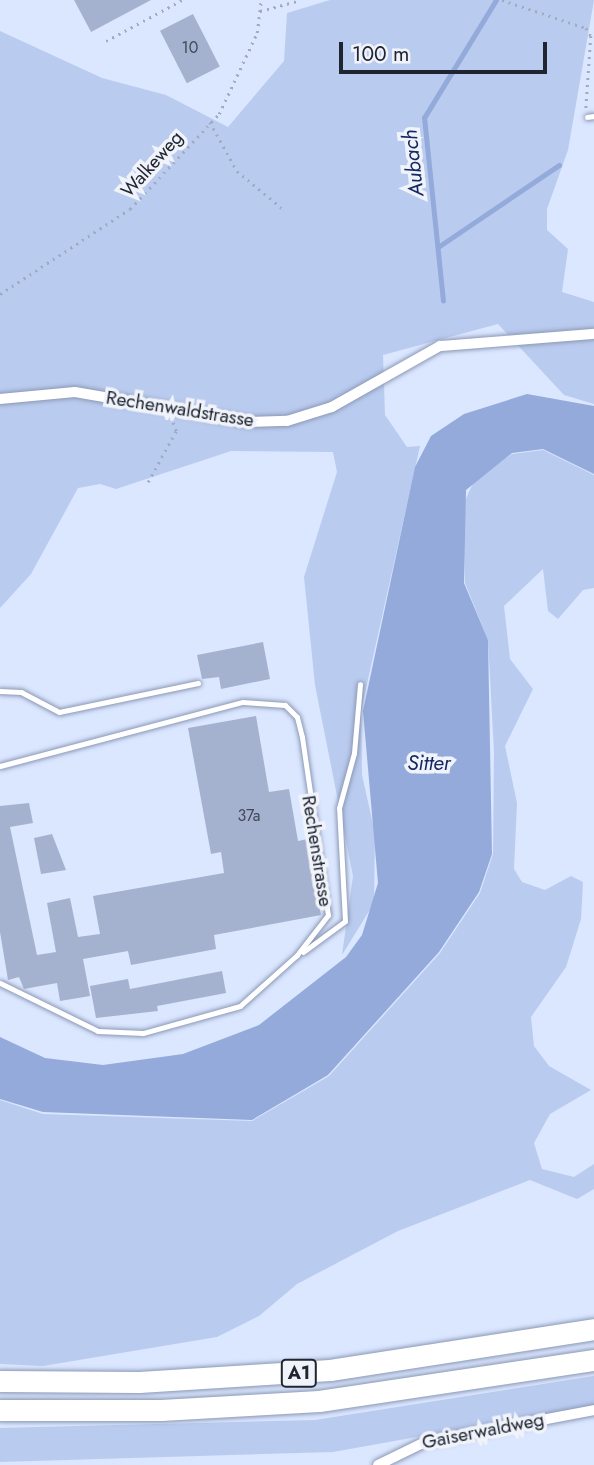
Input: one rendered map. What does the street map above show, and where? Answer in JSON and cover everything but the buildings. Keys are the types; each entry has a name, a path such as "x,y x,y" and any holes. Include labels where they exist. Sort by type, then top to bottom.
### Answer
{"highway":[{"name":"A1","path":"0,1381 166,1381 330,1370 591,1329"},
{"name":"A1","path":"0,1410 161,1410 319,1401 594,1360"}],"street":[{"name":"Rechenwaldstrasse","path":"0,399 75,392 167,407 287,421 332,407 440,346 594,334"},
{"name":"Gaiserwaldweg","path":"378,1465 425,1442 594,1410"}],"lane":[{"path":"0,691 21,692 59,712 198,683"},
{"path":"297,956 345,921 339,808 354,753 360,684"},
{"name":"Rechenstrasse","path":"0,766 243,702 285,705 297,716 302,737 328,915 297,956 221,1016 143,1033 99,1031 0,983"}],"path":[{"path":"106,41 182,0"},
{"name":"Walkeweg","path":"0,294 130,209 210,122 257,33 261,0"},
{"path":"260,11 301,0"},
{"path":"502,0 577,23 591,36 584,90 591,117"},
{"path":"210,122 237,171 283,209"},
{"path":"148,482 176,431 167,407"}],"shaded area":[{"path":"330,0 594,0 568,150 547,209 547,230 568,249 562,292 594,302 594,404 564,395 498,324 383,355 385,415 407,447 420,446 361,711 362,775 375,833 374,903 342,955 353,876 315,685 304,577 337,472 333,452 231,451 116,489 100,484 78,488 31,574 0,608 0,31 102,78 166,95 228,127 284,61 287,13"},
{"path":"543,450 594,475 594,588 583,590 558,619 548,611 543,569 504,606 510,659 533,689 505,746 517,803 514,869 522,882 545,890 571,876 583,882 581,919 566,967 531,1017 534,1046 549,1066 591,1090 550,1114 534,1143 542,1169 574,1177 594,1164 594,1189 577,1199 530,1180 398,1231 297,1284 259,1316 217,1337 43,1366 0,1364 0,1100 43,1114 252,1121 329,1076 440,953 480,893 493,854 494,752 488,640 465,583 463,505 475,479 495,464 512,454"},
{"path":"594,1376 594,1405 333,1452 0,1462 0,1428 315,1420"}],"water":[{"name":"Sitter","path":"527,394 594,406 594,474 543,449 512,453 466,490 464,583 488,640 492,854 479,892 439,952 328,1075 252,1120 43,1112 0,1099 0,1037 45,1058 103,1065 183,1054 259,1025 346,957 362,935 378,883 363,711 415,467 431,436 464,414"}],"waterway":[{"name":"Aubach","path":"443,301 424,118 496,0"},
{"path":"438,247 559,165"}]}
